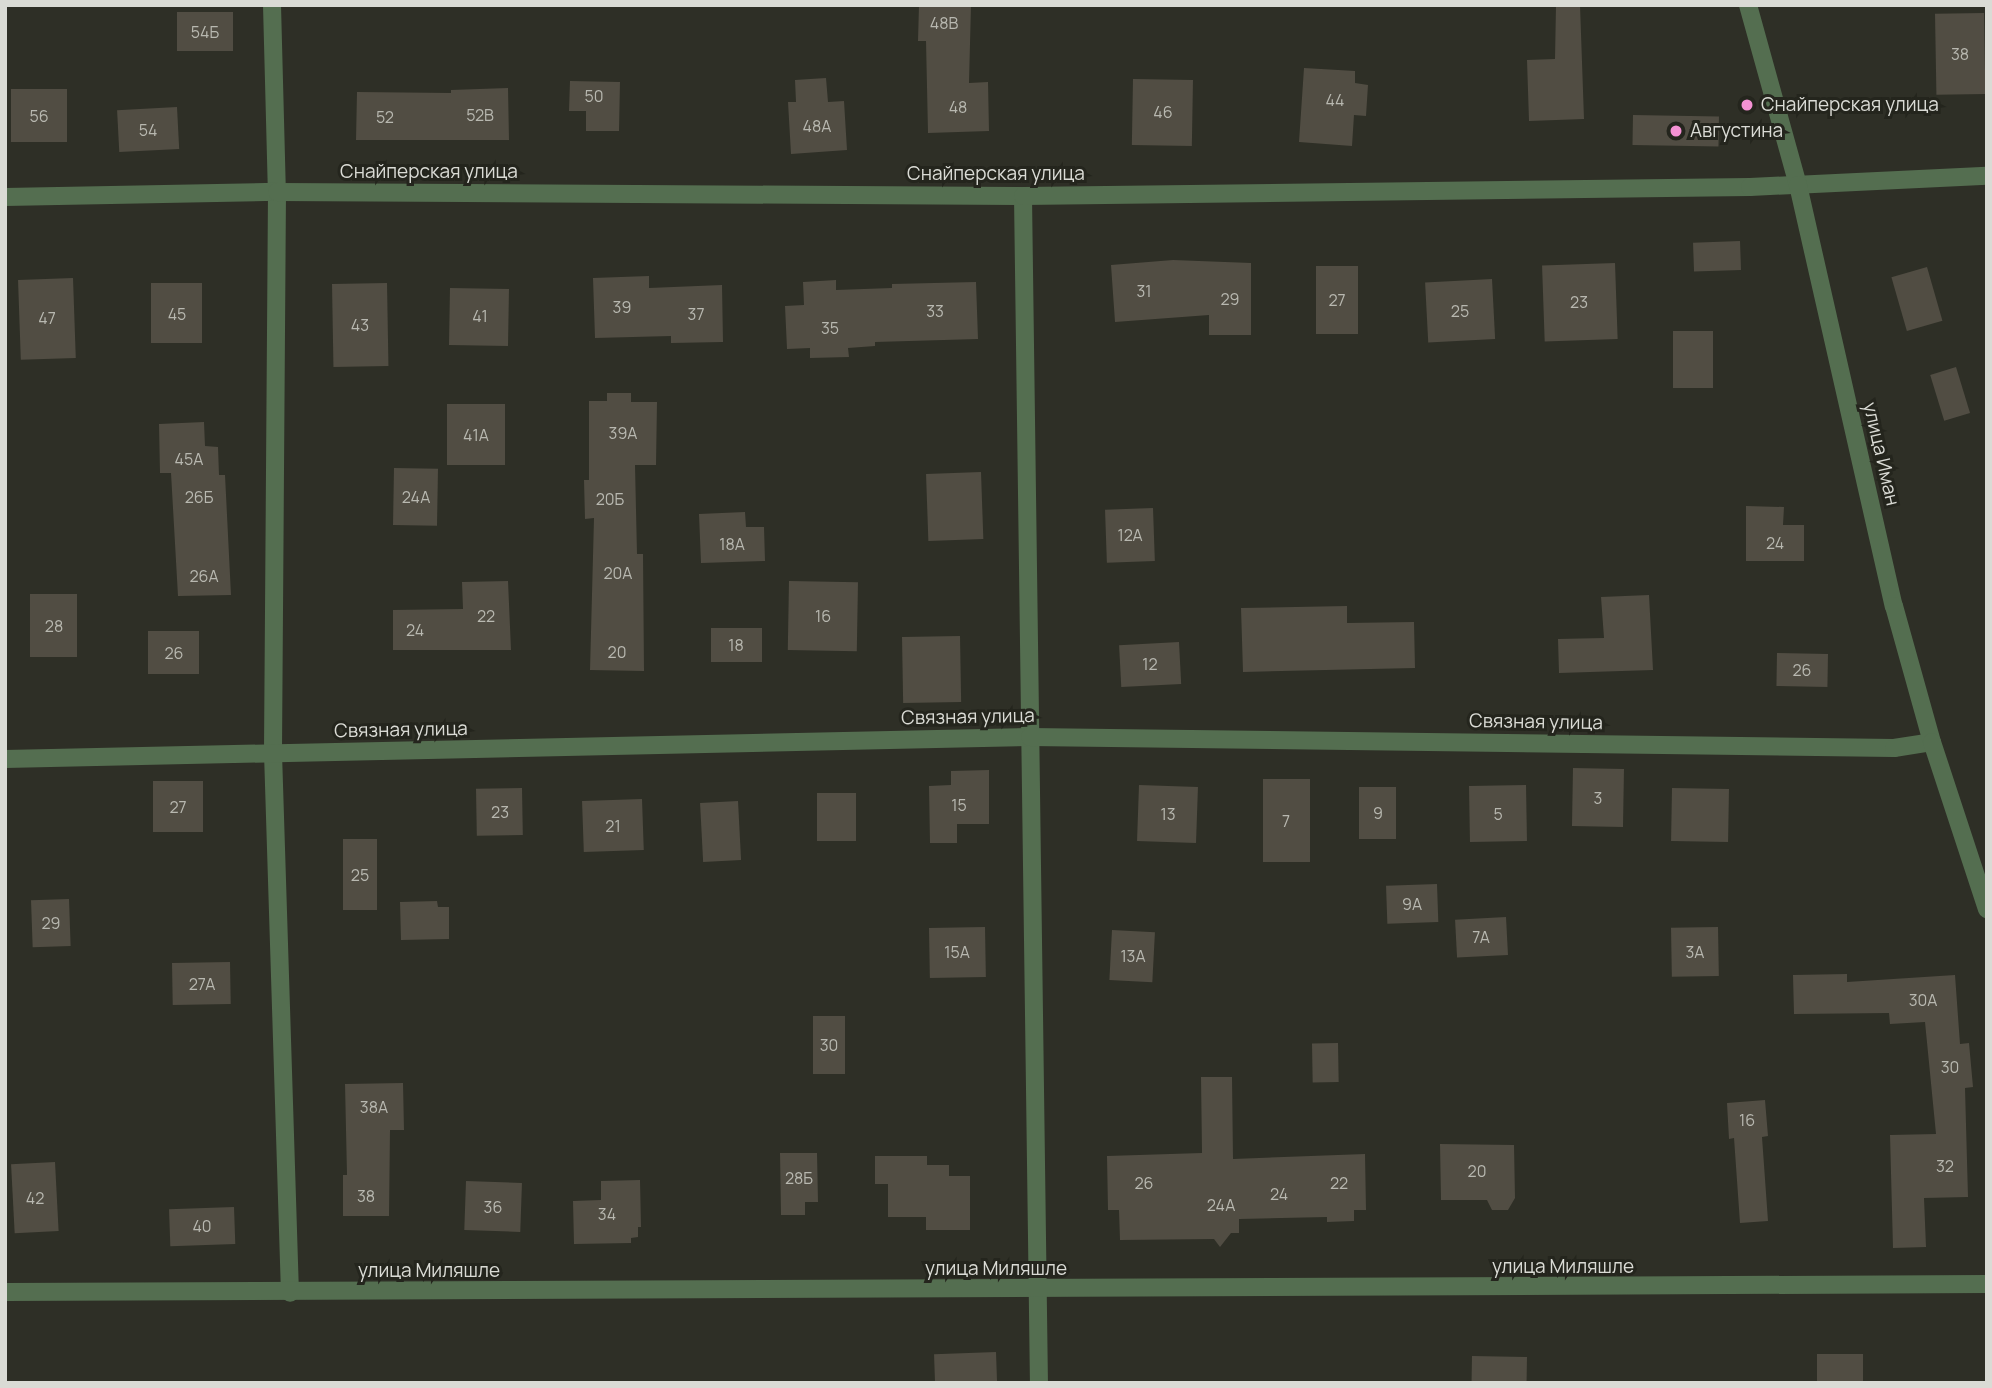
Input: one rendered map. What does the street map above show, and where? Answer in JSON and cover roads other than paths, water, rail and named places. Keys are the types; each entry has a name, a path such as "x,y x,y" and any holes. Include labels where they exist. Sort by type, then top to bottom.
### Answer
{"street":[{"path":"272,5 277,192 273,753 290,1293"},
{"name":"улица Иман","path":"1748,5 1798,185 1894,606 1932,742 1987,909"},
{"name":"Снайперская улица","path":"5,197 277,192 1023,196 1798,185 1987,176"},
{"path":"1023,196 1039,1383"},
{"name":"Связная улица","path":"5,759 1030,737 1894,748 1932,742"},
{"name":"улица Миляшле","path":"5,1292 1038,1290 1987,1284"}],"place":[{"name":"Снайперская улица","path":"1747,105"},
{"name":"Августина","path":"1676,131"}]}
